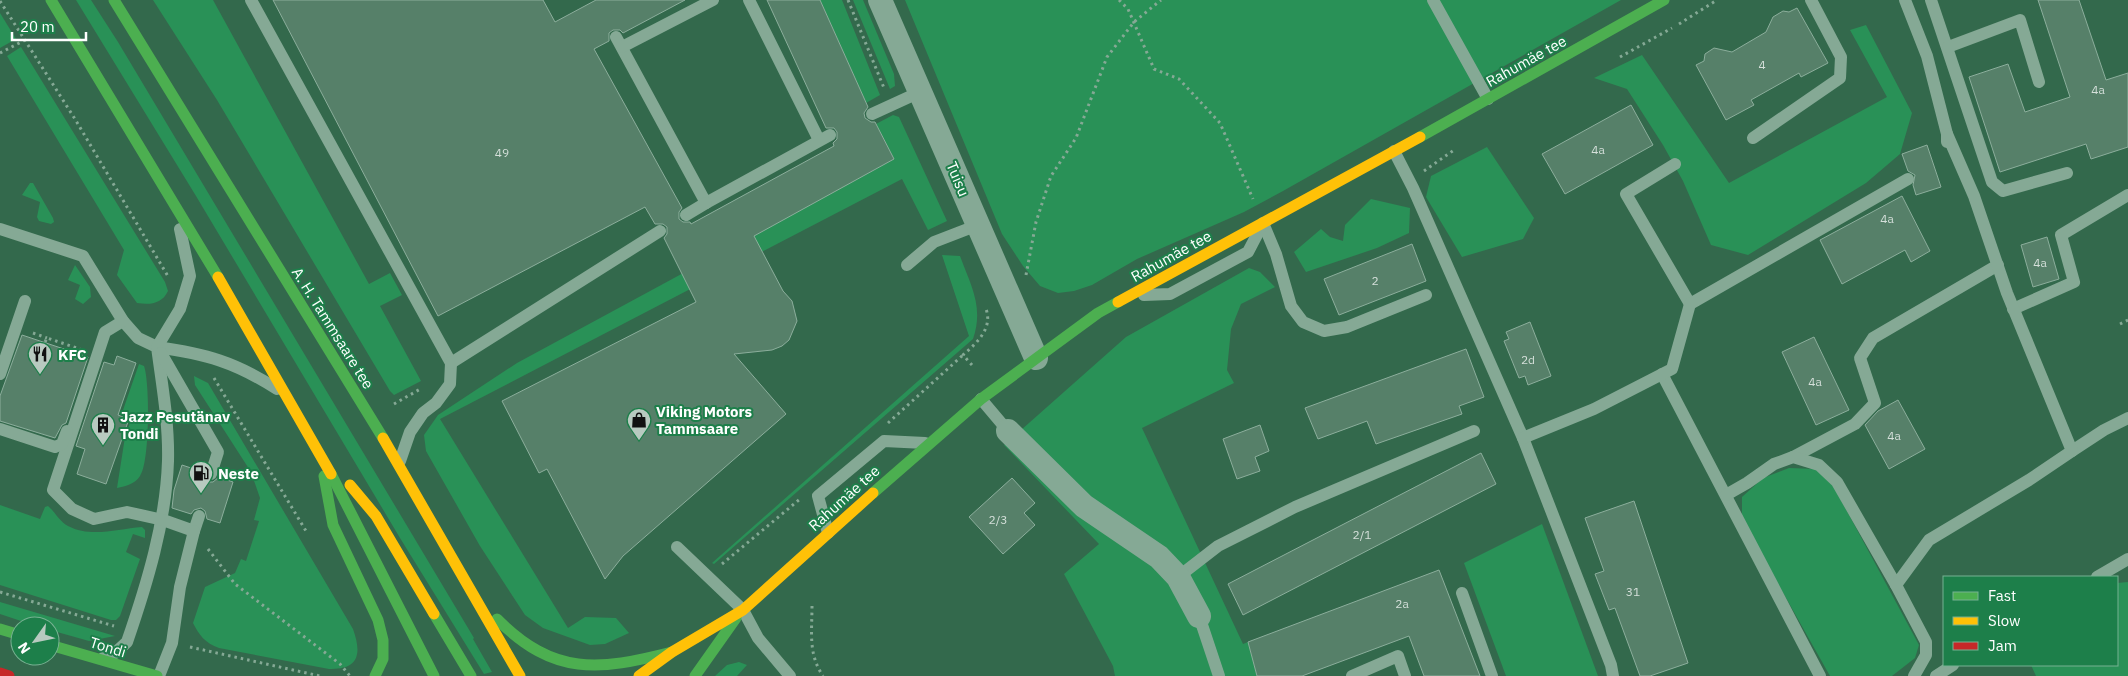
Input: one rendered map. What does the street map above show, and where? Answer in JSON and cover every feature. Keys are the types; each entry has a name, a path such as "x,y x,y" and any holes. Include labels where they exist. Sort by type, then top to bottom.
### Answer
{"main road":[{"path":"52,0 172,198 319,450 434,676"},
{"name":"A. H. Tammsaare tee","path":"114,0 399,464 520,676"},
{"name":"Rahumäe tee","path":"639,676 672,652 743,610 928,443 981,399 1098,313 1664,0"},
{"path":"319,450 333,526 366,592 385,638 383,658 375,676"},
{"path":"319,450 376,516 471,676"},
{"path":"474,594 516,639 535,650 561,661 584,667 612,666 672,652"},
{"name":"Rahumäe tee","path":"695,676 743,610"},
{"name":"Tondi","path":"60,647 158,676"},
{"path":"0,673 9,676"}],"street":[{"name":"Tuisu","path":"880,0 1036,358"},
{"path":"1008,431 1084,506 1159,557 1178,577 1198,616"}],"lane":[{"path":"251,0 450,363 450,384 436,402 423,413 410,432 399,464"},
{"path":"706,203 619,42 713,0"},
{"path":"686,215 824,138 749,0"},
{"path":"1434,0 1488,99"},
{"path":"1753,138 1818,95 1840,78 1841,57 1811,0"},
{"path":"1905,0 1927,56 1947,134 1974,196 2013,309 2072,451"},
{"path":"1931,0 1992,182 2003,191 2067,173"},
{"path":"1948,47 2020,20 2039,82"},
{"path":"872,114 920,92"},
{"path":"1947,134 1947,152"},
{"path":"1394,151 1417,197 1523,438 1611,665 1613,676"},
{"path":"1675,164 1626,194 1690,304"},
{"path":"1523,438 1594,409 1672,369 1690,304 1908,178"},
{"path":"2013,309 2074,282 2061,235 2128,196"},
{"path":"98,659 115,653 127,642 162,520 168,460 165,406 157,347 180,309 190,276 172,198"},
{"path":"1263,223 1276,254 1291,306 1303,322 1324,331 1347,327 1426,295"},
{"path":"1128,296 1170,294 1248,252 1263,223"},
{"path":"907,265 934,242 978,225"},
{"path":"0,229 83,256 123,321 138,338 157,347 201,353 249,372 288,397"},
{"path":"450,363 660,231"},
{"path":"1726,494 1747,483 1774,464 1793,457 1855,424 1875,403 1860,358 1873,338 1998,266"},
{"path":"0,374 25,301"},
{"path":"123,321 106,332 53,490 72,509 94,519 127,512 162,520 194,531"},
{"path":"0,429 54,447 62,444 98,329"},
{"path":"157,347 218,452 212,474"},
{"path":"1662,374 1820,676"},
{"path":"981,399 1008,431"},
{"path":"1896,585 1929,540 2029,480 2104,430 2128,418"},
{"path":"1178,577 1218,546 1295,507 1474,431"},
{"path":"828,533 818,496 884,441 928,443"},
{"path":"1793,457 1819,465 1837,482 1896,585 1926,642 1926,655 1914,676"},
{"path":"158,676 172,643 180,587 199,516"},
{"path":"677,547 743,610 758,638 790,676"},
{"path":"2099,576 2128,559"},
{"path":"1462,593 1492,676"},
{"path":"1198,616 1219,676"},
{"path":"1352,676 1398,656 1405,676"},
{"path":"1936,676 1951,666"}],"path":[{"path":"848,0 886,91"},
{"path":"1119,0 1128,10 1154,70 1179,78 1220,124 1263,223"},
{"path":"1012,305 1028,272 1036,222 1051,176 1076,138 1107,58 1134,22 1161,0"},
{"path":"0,2 134,217 172,282"},
{"path":"0,53 24,40"},
{"path":"972,365 963,355 982,339 988,315 985,306"},
{"path":"2120,324 2128,320"},
{"path":"45,342 47,338 86,351"},
{"path":"210,371 308,534"},
{"path":"394,404 424,386"},
{"path":"194,531 235,584 340,664 350,676"},
{"path":"0,592 122,628"},
{"path":"812,606 811,651 814,662 823,676"},
{"path":"189,646 320,676"}],"green space":[{"path":"76,0 91,0 118,42 474,638 492,672 484,674"},
{"path":"153,0 213,0 369,284 390,273 402,295 380,306 421,381 394,395 390,391 217,100"},
{"path":"820,0 842,0 880,95 866,103"},
{"path":"853,0 863,0 894,74 895,86 890,89"},
{"path":"905,0 1621,0 1244,212 1137,259 1092,285 1074,291 1058,293 1040,286 1023,266 1002,234"},
{"path":"0,13 16,39 0,48"},
{"path":"1866,25 1912,113 1900,154 1866,183 1748,255 1711,245 1683,181 1663,145 1627,89 1594,78 1642,55 1729,183 1887,97 1850,30"},
{"path":"21,47 165,282 168,291 159,301 151,304 137,303 117,275 124,250 7,56"},
{"path":"893,115 899,117 947,221 928,230 902,179 440,419 568,628 585,617 616,618 629,633 605,644 590,645 543,628 525,615 480,546 426,451 424,435 438,415 517,363 894,159 876,124"},
{"path":"1487,147 1534,218 1523,239 1462,257 1426,197 1431,176"},
{"path":"30,183 33,183 53,218 54,222 51,224 39,221 37,217 40,202 22,195"},
{"path":"1371,199 1410,208 1409,233 1377,248 1306,272 1294,252 1321,229 1330,237 1343,241 1345,225"},
{"path":"942,255 960,256 968,277 977,307 973,339 714,564 712,563 969,336"},
{"path":"75,265 90,287 91,297 83,304 75,299 80,285 68,280"},
{"path":"1249,268 1260,272 1275,287 1241,304 1231,329 1227,370 1234,383 1142,428 1243,644 1248,642 1257,676 1115,676 1113,666 1064,574 1099,544 1004,445 1126,337"},
{"path":"139,364 144,366 147,388 146,456 138,479 117,488 125,437 132,417 122,413"},
{"path":"194,376 208,383 353,629 357,653 356,659 347,667 329,669 219,648 206,641 195,627 193,623 205,587 235,573 241,559 246,561 259,521 254,520 260,498 251,472 195,385"},
{"path":"1789,468 1816,469 1834,487 1919,645 1915,658 1892,676 1830,676 1742,520 1742,497 1763,478"},
{"path":"0,505 40,519 45,507 48,506 65,524 86,532 104,532 142,527 145,530 145,538 133,534 126,552 140,559 120,616 116,620 111,620 0,585"},
{"path":"1542,524 1598,676 1506,676 1464,563"},
{"path":"2128,582 2128,676 2036,676 2031,666 2118,666 2118,583"},
{"path":"0,602 47,616 10,617 0,614"},
{"path":"60,620 115,636 89,641 60,633"},
{"path":"739,662 747,665 737,676 715,676 727,665"}],"building":[{"path":"273,0 543,0 555,22 596,0 685,0 623,33 620,30 613,30 609,33 609,41 594,49 682,208 679,212 679,219 691,224 834,146 833,143 837,139 837,132 834,128 826,128 767,0 820,0 868,107 864,113 865,118 875,122 894,159 754,236 783,291 792,301 797,321 789,340 782,346 772,350 734,354 786,414 623,556 605,579 547,469 539,473 502,401 696,302 664,238 667,234 667,227 663,224 655,224 645,207 438,316"},
{"path":"2038,0 2079,0 2106,80 2128,73 2128,147 2091,159 2086,144 2000,172 1969,77 2008,64 2025,112 2070,97"},
{"path":"1797,8 1828,63 1801,77 1799,73 1751,100 1754,105 1726,120 1696,65 1704,61 1705,54 1714,48 1732,52 1766,32 1773,17 1783,11 1789,12"},
{"path":"1631,105 1653,145 1565,194 1542,154"},
{"path":"1927,145 1941,187 1916,195 1913,185 1915,175 1908,171 1902,154"},
{"path":"1902,196 1930,251 1911,262 1905,250 1842,284 1820,240"},
{"path":"2047,237 2059,279 2033,287 2021,245"},
{"path":"1412,244 1426,281 1339,315 1324,279"},
{"path":"1530,322 1551,376 1528,385 1525,376 1519,378 1504,341 1509,339 1506,332"},
{"name":"KFC","path":"22,335 88,357 66,423 62,425 55,438 0,421 0,396"},
{"path":"1814,337 1849,410 1816,425 1782,352"},
{"path":"1466,349 1484,397 1459,406 1462,414 1376,444 1367,421 1318,439 1305,408"},
{"name":"Jazz Pesutänav Tondi","path":"117,356 136,363 118,415 129,419 106,484 77,474 85,449 76,446 104,362 114,365"},
{"path":"1898,400 1925,449 1889,469 1865,425 1878,411"},
{"path":"1260,425 1269,451 1255,457 1260,471 1237,479 1223,439"},
{"path":"1481,453 1496,484 1243,615 1228,584"},
{"name":"Neste","path":"182,465 203,472 203,476 208,482 213,482 219,477 233,482 220,523 207,519 205,511 201,508 194,510 191,514 172,508 174,490"},
{"path":"1012,478 1035,503 1024,513 1035,525 1003,554 969,517"},
{"path":"1634,501 1688,663 1650,676 1640,676 1615,608 1609,610 1595,574 1604,571 1585,518"},
{"path":"1439,570 1480,676 1424,676 1409,636 1302,676 1257,676 1248,642"}],"traffic: fast":[{"path":"51,0 218,277"},
{"path":"114,0 383,438"},
{"path":"1420,137 1664,0"},
{"path":"873,493 981,399 1098,313 1118,302"},
{"path":"331,474 434,676"},
{"path":"324,476 333,525 378,620 383,640 383,659 375,676"},
{"path":"434,614 471,676"},
{"path":"695,676 736,618"},
{"path":"497,619 518,638 538,651 558,660 578,664 621,663 672,652"},
{"path":"0,629 10,632"},
{"path":"60,648 157,676"}],"traffic: slow":[{"path":"1118,302 1420,137"},
{"path":"218,277 331,474"},
{"path":"383,438 520,676"},
{"path":"350,485 376,516 434,614"},
{"path":"639,676 672,652 743,610 873,493"}],"traffic: jam":[{"path":"0,673 9,676"}],"place":[{"name":"KFC","path":"40,375"},
{"name":"Viking Motors Tammsaare","path":"639,441"},
{"name":"Jazz Pesutänav Tondi","path":"103,446"},
{"name":"Neste","path":"201,494"}]}
